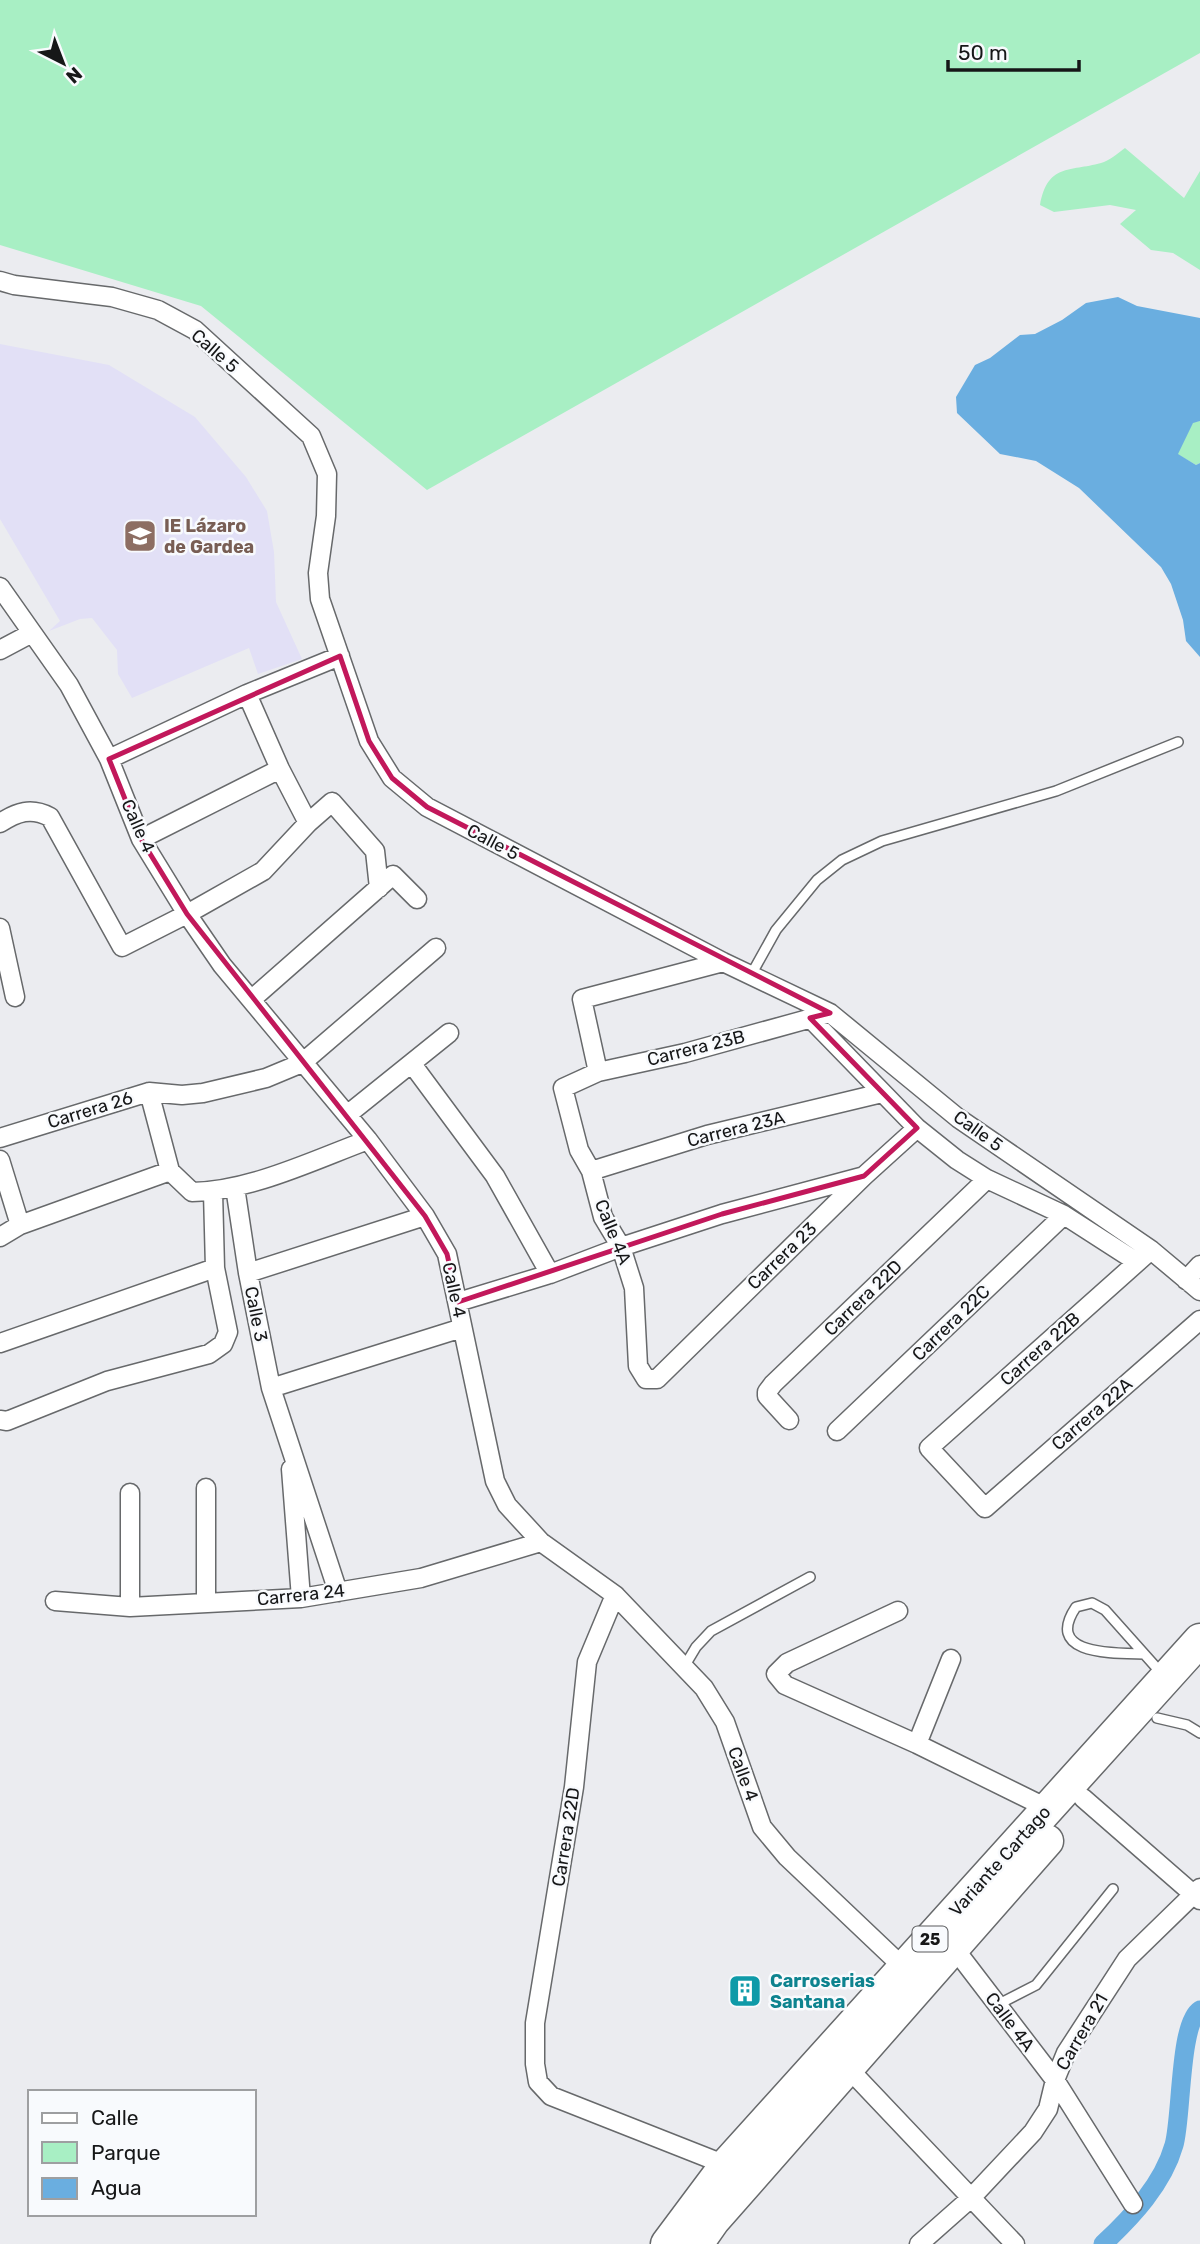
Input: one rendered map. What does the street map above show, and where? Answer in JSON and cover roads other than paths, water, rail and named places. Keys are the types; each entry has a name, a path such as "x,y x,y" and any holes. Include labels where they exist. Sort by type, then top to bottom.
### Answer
{"highway":[{"name":"Variante Cartago","path":"667,2244 726,2165 1200,1640"},
{"name":"Variante Cartago","path":"697,2244 713,2221 1083,1798 1200,1671"}],"street":[{"name":"Calle 5","path":"0,281 112,297 158,310 195,330 311,436 327,474 326,516 318,573 320,599 369,741 392,778 427,807 723,962 830,1013 958,1118 1144,1256 1193,1285"},
{"name":"Calle 4","path":"0,587 69,685 110,758 141,839 187,914 222,965 368,1140 425,1216 447,1254 495,1481 507,1505 541,1542 615,1595 716,1704 725,1722 762,1827 786,1857 904,1968"},
{"path":"0,650 32,634"},
{"path":"110,758 247,694 340,656"},
{"path":"247,694 280,769 308,823"},
{"path":"141,839 280,769"},
{"path":"0,823 13,814 36,810 50,817 122,947 263,871 308,823 332,802 375,851 379,888"},
{"path":"252,999 393,875 417,900"},
{"path":"0,928 15,997"},
{"name":"Carrera 26","path":"0,1139 149,1092 183,1095 204,1093 266,1078 302,1063 436,948"},
{"path":"598,1072 582,999 723,962"},
{"name":"Carrera 23B","path":"563,1088 598,1072 685,1053 830,1013"},
{"path":"810,1018 917,1128 957,1160 987,1179 1144,1256"},
{"path":"347,1115 449,1033"},
{"path":"412,1065 495,1176 550,1274"},
{"name":"Calle 4A","path":"563,1088 579,1150 591,1171 603,1217 621,1247 634,1288 638,1367 646,1379"},
{"path":"149,1092 170,1171 192,1192 213,1192 235,1187 368,1140"},
{"name":"Carrera 23A","path":"591,1171 707,1135 882,1093"},
{"name":"Carrera 23","path":"646,1379 657,1379 864,1176 917,1128"},
{"path":"0,1160 20,1225"},
{"path":"0,1237 20,1225 170,1171"},
{"path":"458,1302 550,1274 621,1247 722,1214 864,1176"},
{"name":"Carrera 22D","path":"789,1420 768,1396 767,1392 773,1384 987,1179"},
{"name":"Calle 3","path":"235,1187 248,1273 271,1388 338,1592"},
{"path":"0,1420 7,1421 107,1381 209,1354 223,1344 228,1332 215,1268 213,1192"},
{"name":"Carrera 22C","path":"837,1432 1064,1215"},
{"path":"248,1273 425,1216"},
{"name":"Carrera 22B","path":"985,1508 929,1448 1144,1256"},
{"path":"1193,1285 1200,1265"},
{"path":"0,1343 215,1268"},
{"name":"Carrera 22A","path":"985,1508 1200,1320"},
{"path":"271,1388 462,1328"},
{"name":"Calle 3","path":"289,1437 301,1598"},
{"path":"206,1488 206,1603"},
{"path":"130,1493 130,1607"},
{"name":"Carrera 24","path":"55,1601 130,1607 301,1598 421,1578 541,1542"},
{"name":"Carrera 22D","path":"615,1595 587,1661 574,1787 535,2022 538,2082 551,2096 726,2165"},
{"path":"898,1611 788,1662 776,1674 785,1685 917,1744 1047,1808"},
{"path":"917,1744 951,1659"},
{"path":"1083,1798 1198,1895"},
{"name":"Carrera 21","path":"919,2244 971,2198 1033,2132 1048,2109 1055,2080 1066,2053 1127,1959 1198,1895"},
{"name":"Calle 4A","path":"954,1948 1055,2080 1133,2204"},
{"path":"847,2067 1015,2244"}],"lane":[{"path":"751,975 776,930 817,880 842,860 882,841 1056,792 1178,742"},
{"path":"684,1667 696,1647 711,1631 810,1577"},
{"path":"1144,1654 1091,1652 1075,1643 1068,1633 1068,1619 1076,1607 1092,1603 1105,1610 1167,1678"},
{"path":"1157,1718 1187,1725 1200,1734"},
{"path":"997,2005 1036,1985 1114,1889"}],"water":[{"path":"1118,297 1137,306 1200,318 1200,421 1193,423 1178,454 1196,465 1200,463 1200,657 1186,641 1183,620 1171,584 1161,567 1079,488 1036,461 1000,454 957,413 956,397 975,365 990,358 1020,335 1035,334 1086,303"}],"waterway":[{"path":"1103,2244 1145,2199 1169,2159 1177,2132 1188,2033 1193,2018 1200,2010"}],"place":[{"name":"IE Lázaro de Gardea","path":"140,536"},
{"name":"Carroserias Santana","path":"745,1991"}]}
